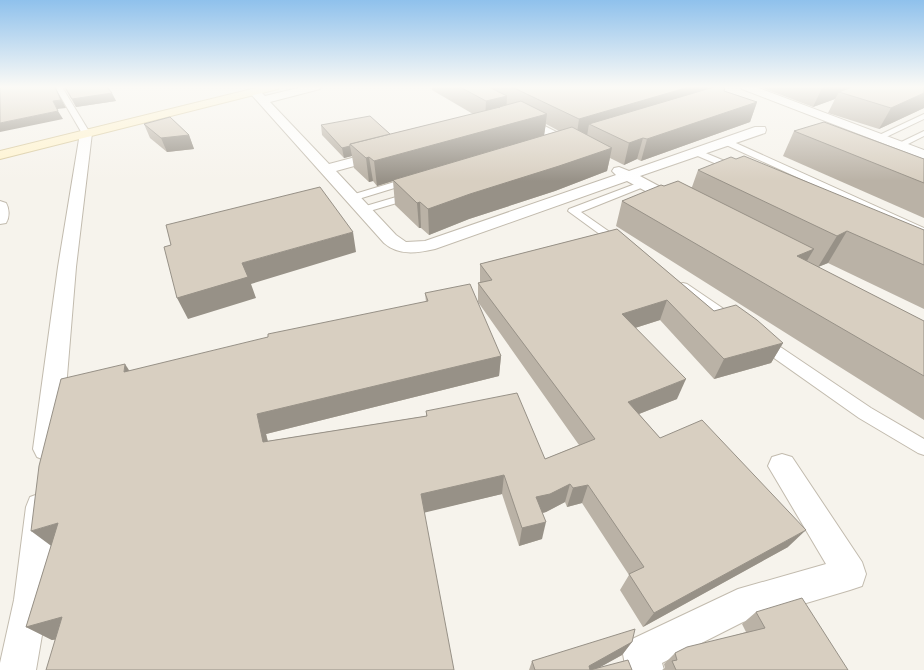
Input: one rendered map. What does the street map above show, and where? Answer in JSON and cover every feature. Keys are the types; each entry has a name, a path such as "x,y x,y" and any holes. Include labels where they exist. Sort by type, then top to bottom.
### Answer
{"street":[{"path":"0,155 86,133 155,118"},
{"path":"280,118 392,241 402,248 415,248 429,245 760,130"},
{"path":"515,118 562,144 600,161 692,210"},
{"path":"827,118 924,154"},
{"path":"18,670 31,600 67,266 86,133"},
{"path":"326,169 394,151"},
{"path":"0,206 0,219"},
{"path":"645,670 641,654 738,606 850,574 782,466"}],"lane":[{"path":"77,118 86,133"},
{"path":"879,137 919,118"},
{"path":"899,145 924,133"},
{"path":"726,142 924,232"},
{"path":"696,152 746,174"},
{"path":"352,198 420,178"},
{"path":"631,252 573,211 643,184"},
{"path":"363,210 423,192"},
{"path":"670,279 865,413 924,448"}],"building":[{"path":"0,118 23,118 0,123"},
{"path":"165,118 171,118 189,135 161,138 144,124"},
{"path":"358,118 373,118 390,134 350,144 350,146 342,148 321,125"},
{"path":"454,118 531,118 374,161 369,157 366,158 350,144"},
{"path":"608,118 709,118 647,139 643,138 629,143 589,124"},
{"path":"824,122 924,159 924,183 794,131"},
{"path":"572,127 612,148 428,209 420,202 417,203 393,180"},
{"path":"744,156 924,230 924,265 847,231 837,236 698,170 731,157 736,159"},
{"path":"678,181 814,249 797,256 924,321 924,376 622,201 661,185 664,186"},
{"path":"320,187 353,232 242,263 248,277 177,298 164,247 171,245 166,225"},
{"path":"617,229 714,311 736,305 757,320 783,343 724,359 667,300 622,314 686,379 628,402 660,438 702,420 806,530 654,613 629,574 644,567 588,485 573,488 570,484 550,494 536,497 546,522 522,528 504,475 421,494 454,670 46,670 62,617 26,627 58,523 31,531 39,466 61,379 125,364 124,372 268,337 268,334 428,301 425,293 470,284 501,356 257,414 263,442 427,416 426,411 517,393 545,459 595,439 478,283 492,280 480,264"},
{"path":"802,598 848,670 676,670 672,661 677,660 675,653 687,647 765,628 756,612"},
{"path":"635,629 632,642 589,666 590,670 535,670 532,661"},
{"path":"628,660 632,670 590,670"}]}
